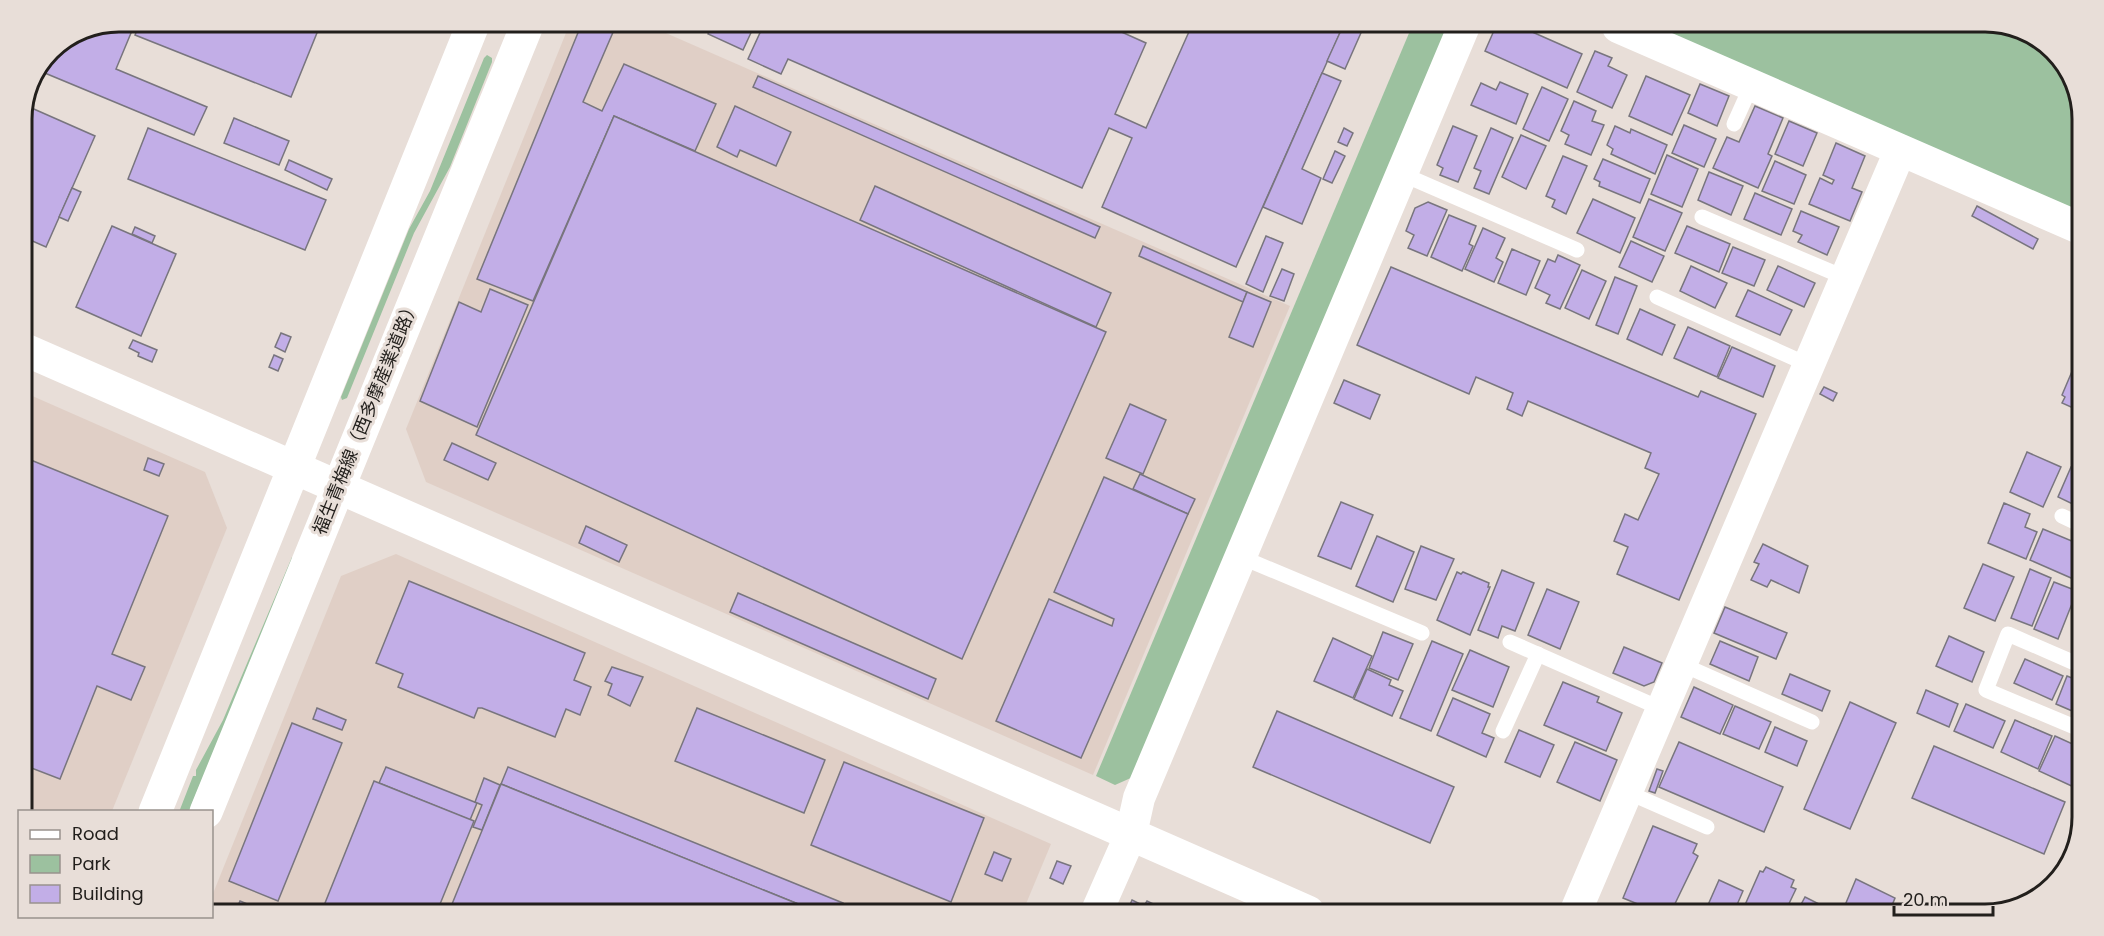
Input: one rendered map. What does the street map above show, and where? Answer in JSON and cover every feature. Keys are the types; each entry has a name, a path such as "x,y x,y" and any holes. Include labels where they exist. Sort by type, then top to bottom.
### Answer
{"main road":[{"path":"156,810 469,32"},
{"path":"478,32 516,53"},
{"name":"福生青梅線（西多摩産業道路）","path":"207,810 524,32"},
{"path":"32,353 1290,904"}],"street":[{"path":"1100,904 1131,834 1139,798 1461,32"},
{"path":"1629,32 2072,226"},
{"path":"1579,904 1900,150"}],"lane":[{"path":"1734,124 1752,86"},
{"path":"1402,174 1577,250"},
{"path":"1702,217 1846,278"},
{"path":"1657,297 1809,365"},
{"path":"2062,516 2072,521"},
{"path":"1240,557 1422,633"},
{"path":"2072,662 2007,634 1986,690 2072,726"},
{"path":"1510,642 1662,709"},
{"path":"1503,731 1538,654"},
{"path":"1681,664 1812,723"},
{"path":"1627,792 1707,827"}],"shaded area":[{"path":"566,32 664,32 1290,306 1093,775 426,482 406,429"},
{"path":"32,396 205,472 227,528 112,810 32,810"},
{"path":"396,554 1051,844 1026,904 213,904 213,894 341,576"}],"green space":[{"path":"1409,32 1448,32 1133,777 1115,785 1096,776"},
{"path":"1664,32 1985,32 2002,33 2019,38 2034,46 2051,61 2068,91 2072,113 2072,213"},
{"path":"487,55 492,58 492,62 450,167 414,233 347,398 342,400 341,397 409,229 430,191"},
{"path":"292,557 294,559 189,810 180,810 193,776 196,776 196,770 223,720"}],"building":[{"path":"131,32 116,69 207,107 194,135 45,73 61,53 85,38 102,33"},
{"path":"136,32 317,32 291,97 135,35"},
{"path":"578,32 613,32 583,102 602,111 624,64 716,104 695,151 614,116 533,301 477,279"},
{"path":"709,32 751,32 743,50 708,34"},
{"path":"760,32 1122,32 1146,43 1115,114 1146,128 1189,32 1340,32 1236,267 1102,207 1132,138 1109,128 1082,188 788,59 781,74 748,59"},
{"path":"1340,32 1361,32 1345,69 1327,61"},
{"path":"1493,32 1532,32 1582,54 1567,88 1485,51"},
{"path":"1595,51 1612,58 1608,66 1627,75 1612,108 1577,92"},
{"path":"1322,73 1341,81 1302,169 1321,178 1302,224 1263,207"},
{"path":"758,76 1100,227 1095,238 753,87"},
{"path":"1646,76 1690,95 1672,135 1629,116"},
{"path":"1500,82 1528,94 1516,124 1471,105 1481,83 1496,90"},
{"path":"1700,84 1729,96 1717,126 1688,113"},
{"path":"1542,87 1568,99 1549,141 1523,129"},
{"path":"1574,101 1596,111 1592,121 1604,125 1591,155 1565,144 1569,135 1561,131"},
{"path":"735,106 791,132 776,166 740,150 737,157 717,147"},
{"path":"1755,106 1783,118 1768,154 1772,156 1758,188 1713,168 1727,137 1739,142"},
{"path":"33,108 95,136 46,247 32,241"},
{"path":"614,116 1106,332 962,659 476,435"},
{"path":"234,118 289,141 279,165 224,143"},
{"path":"1789,121 1817,133 1803,166 1775,154"},
{"path":"1684,125 1716,139 1704,167 1672,153"},
{"path":"1453,126 1477,136 1458,182 1440,175 1443,168 1437,165"},
{"path":"1615,126 1630,133 1631,129 1667,145 1655,174 1611,154 1613,149 1607,145"},
{"path":"148,128 326,200 305,250 128,179"},
{"path":"1344,128 1353,133 1347,146 1338,142"},
{"path":"1491,128 1513,138 1489,194 1474,188 1481,171 1474,168"},
{"path":"1521,135 1546,146 1526,189 1502,177"},
{"path":"1836,143 1865,156 1852,188 1862,192 1850,221 1809,204 1820,178 1832,184 1834,180 1823,175"},
{"path":"1335,151 1345,156 1332,183 1323,179"},
{"path":"1667,155 1698,169 1682,207 1651,194"},
{"path":"1563,156 1587,166 1566,214 1552,207 1555,200 1546,196"},
{"path":"1603,159 1650,179 1640,203 1599,186 1600,182 1594,179"},
{"path":"289,160 332,179 327,190 285,170"},
{"path":"1775,161 1806,175 1794,204 1762,191"},
{"path":"1709,172 1743,186 1731,215 1698,200"},
{"path":"875,186 1111,293 1096,327 860,220"},
{"path":"72,188 81,192 68,221 59,217"},
{"path":"1755,193 1792,209 1781,235 1744,219"},
{"path":"1593,199 1635,218 1620,253 1577,233"},
{"path":"1649,199 1682,213 1665,251 1633,237"},
{"path":"1428,202 1447,210 1427,256 1408,248 1414,235 1406,231 1415,208"},
{"path":"1977,206 2038,239 2033,249 1972,216"},
{"path":"1801,211 1839,227 1827,255 1798,242 1802,235 1793,231"},
{"path":"1449,215 1476,226 1469,244 1473,246 1462,271 1431,257"},
{"path":"112,226 176,254 141,336 76,307"},
{"path":"1687,226 1730,244 1719,272 1675,253"},
{"path":"135,227 155,236 152,243 132,234"},
{"path":"1483,228 1505,238 1496,258 1503,262 1494,282 1465,269"},
{"path":"1266,236 1283,243 1263,292 1246,284"},
{"path":"1631,241 1664,256 1652,282 1619,267"},
{"path":"1143,246 1247,292 1243,302 1139,256"},
{"path":"1733,247 1765,260 1754,286 1722,273"},
{"path":"1512,249 1540,261 1526,295 1498,283"},
{"path":"1558,255 1580,265 1560,309 1546,303 1550,295 1535,288 1548,259 1555,262"},
{"path":"1691,266 1727,283 1715,308 1680,291"},
{"path":"1778,266 1815,283 1804,307 1767,290"},
{"path":"1391,267 1698,397 1701,391 1756,414 1679,600 1617,574 1628,547 1614,541 1625,514 1638,520 1659,474 1645,468 1651,453 1528,401 1522,416 1507,409 1513,393 1476,377 1469,394 1357,345"},
{"path":"1282,269 1294,274 1284,301 1270,296"},
{"path":"1582,270 1606,281 1589,319 1565,308"},
{"path":"1615,277 1637,286 1618,334 1596,325"},
{"path":"490,289 528,305 477,427 420,401 459,302 481,312"},
{"path":"1748,290 1792,310 1780,335 1736,316"},
{"path":"1247,292 1271,302 1253,347 1229,337"},
{"path":"1640,309 1675,325 1662,355 1627,339"},
{"path":"1688,327 1730,346 1717,377 1674,358"},
{"path":"281,333 291,337 285,352 275,347"},
{"path":"133,340 157,350 152,362 138,356 139,353 129,348"},
{"path":"1732,347 1775,366 1763,397 1718,378"},
{"path":"274,355 283,359 278,371 269,367"},
{"path":"2072,371 2072,407 2062,403 2065,397 2062,395"},
{"path":"1344,380 1380,395 1370,419 1334,403"},
{"path":"1824,387 1837,393 1833,401 1820,394"},
{"path":"1130,404 1166,420 1143,474 1106,458"},
{"path":"452,443 496,463 488,480 444,460"},
{"path":"2027,452 2061,467 2043,507 2010,492"},
{"path":"148,458 164,464 159,476 144,470"},
{"path":"32,460 168,516 112,654 145,667 131,700 97,686 60,779 32,768"},
{"path":"2071,467 2072,504 2058,497"},
{"path":"1140,474 1195,499 1188,514 1133,489"},
{"path":"1104,477 1188,514 1081,758 996,721 1049,599 1112,626 1114,619 1054,592"},
{"path":"1341,502 1373,515 1351,569 1318,556"},
{"path":"2004,503 2030,514 2025,527 2037,532 2026,559 1988,543"},
{"path":"586,526 627,545 619,562 579,543"},
{"path":"2043,529 2072,541 2072,578 2030,560"},
{"path":"1377,536 1414,552 1393,602 1356,586"},
{"path":"1763,544 1808,566 1799,593 1771,580 1767,587 1751,580 1759,564 1754,562"},
{"path":"1421,546 1454,559 1436,600 1405,589"},
{"path":"1983,564 2014,577 1995,621 1964,608"},
{"path":"2030,569 2051,578 2032,626 2011,618"},
{"path":"1502,570 1534,583 1515,631 1502,626 1498,638 1478,630"},
{"path":"1457,572 1461,574 1463,572 1489,583 1488,587 1490,587 1470,635 1437,620"},
{"path":"409,581 585,653 574,680 591,687 580,715 566,709 555,737 482,708 478,708 474,718 398,687 403,674 376,663"},
{"path":"2054,582 2072,589 2072,604 2058,639 2034,629"},
{"path":"1547,589 1579,602 1560,649 1528,635"},
{"path":"738,593 936,679 928,699 730,612"},
{"path":"1725,607 1787,633 1776,659 1714,633"},
{"path":"1383,632 1413,644 1398,680 1369,668"},
{"path":"1949,636 1984,652 1972,682 1936,666"},
{"path":"1333,638 1372,656 1353,698 1314,681"},
{"path":"1432,641 1463,654 1431,731 1400,718"},
{"path":"1720,641 1758,657 1749,681 1710,664"},
{"path":"1624,647 1662,663 1654,682 1644,686 1613,673"},
{"path":"1470,650 1509,667 1493,707 1452,690"},
{"path":"2025,659 2063,676 2052,700 2014,683"},
{"path":"612,667 643,677 630,706 608,695 612,684 605,681"},
{"path":"1367,669 1391,680 1389,685 1403,691 1392,716 1354,699"},
{"path":"1790,674 1830,691 1822,711 1782,694"},
{"path":"2067,676 2072,678 2072,711 2056,704"},
{"path":"1563,682 1599,697 1597,702 1622,713 1606,751 1544,725"},
{"path":"1694,687 1733,705 1720,734 1681,717"},
{"path":"1926,690 1958,704 1949,727 1917,713"},
{"path":"1453,698 1490,714 1482,733 1494,738 1486,757 1437,735"},
{"path":"1850,702 1896,723 1850,829 1804,809"},
{"path":"1966,704 2005,721 1993,748 1954,731"},
{"path":"1735,706 1771,722 1759,749 1723,734"},
{"path":"317,708 346,720 342,730 313,719"},
{"path":"697,708 825,760 804,813 675,761"},
{"path":"1277,711 1454,787 1430,843 1253,767"},
{"path":"2015,720 2052,736 2038,769 2001,752"},
{"path":"292,723 342,743 278,901 229,881"},
{"path":"1775,727 1807,741 1797,766 1765,752"},
{"path":"1519,730 1554,745 1540,777 1505,762"},
{"path":"2055,736 2072,744 2072,786 2039,771"},
{"path":"1575,742 1617,760 1600,801 1557,782"},
{"path":"1679,742 1783,787 1764,832 1659,787"},
{"path":"1934,746 2065,802 2044,854 1912,798"},
{"path":"844,762 984,818 951,902 811,845"},
{"path":"386,767 477,803 470,820 379,783"},
{"path":"508,767 843,903 798,904 501,784"},
{"path":"1657,769 1663,771 1655,793 1649,791"},
{"path":"484,778 500,785 482,830 473,827 482,805 475,802"},
{"path":"374,781 474,821 440,904 325,904"},
{"path":"501,784 798,904 452,904"},
{"path":"1653,826 1697,844 1693,853 1698,856 1675,904 1638,904 1623,898"},
{"path":"994,852 1011,859 1002,881 985,874"},
{"path":"1057,861 1071,866 1063,884 1050,878"},
{"path":"1766,867 1794,880 1791,887 1796,889 1789,904 1745,904 1760,871 1763,872"},
{"path":"1856,879 1895,898 1893,904 1846,904"},
{"path":"1719,880 1743,891 1737,904 1708,904"},
{"path":"1805,897 1819,904 1801,904"}]}
